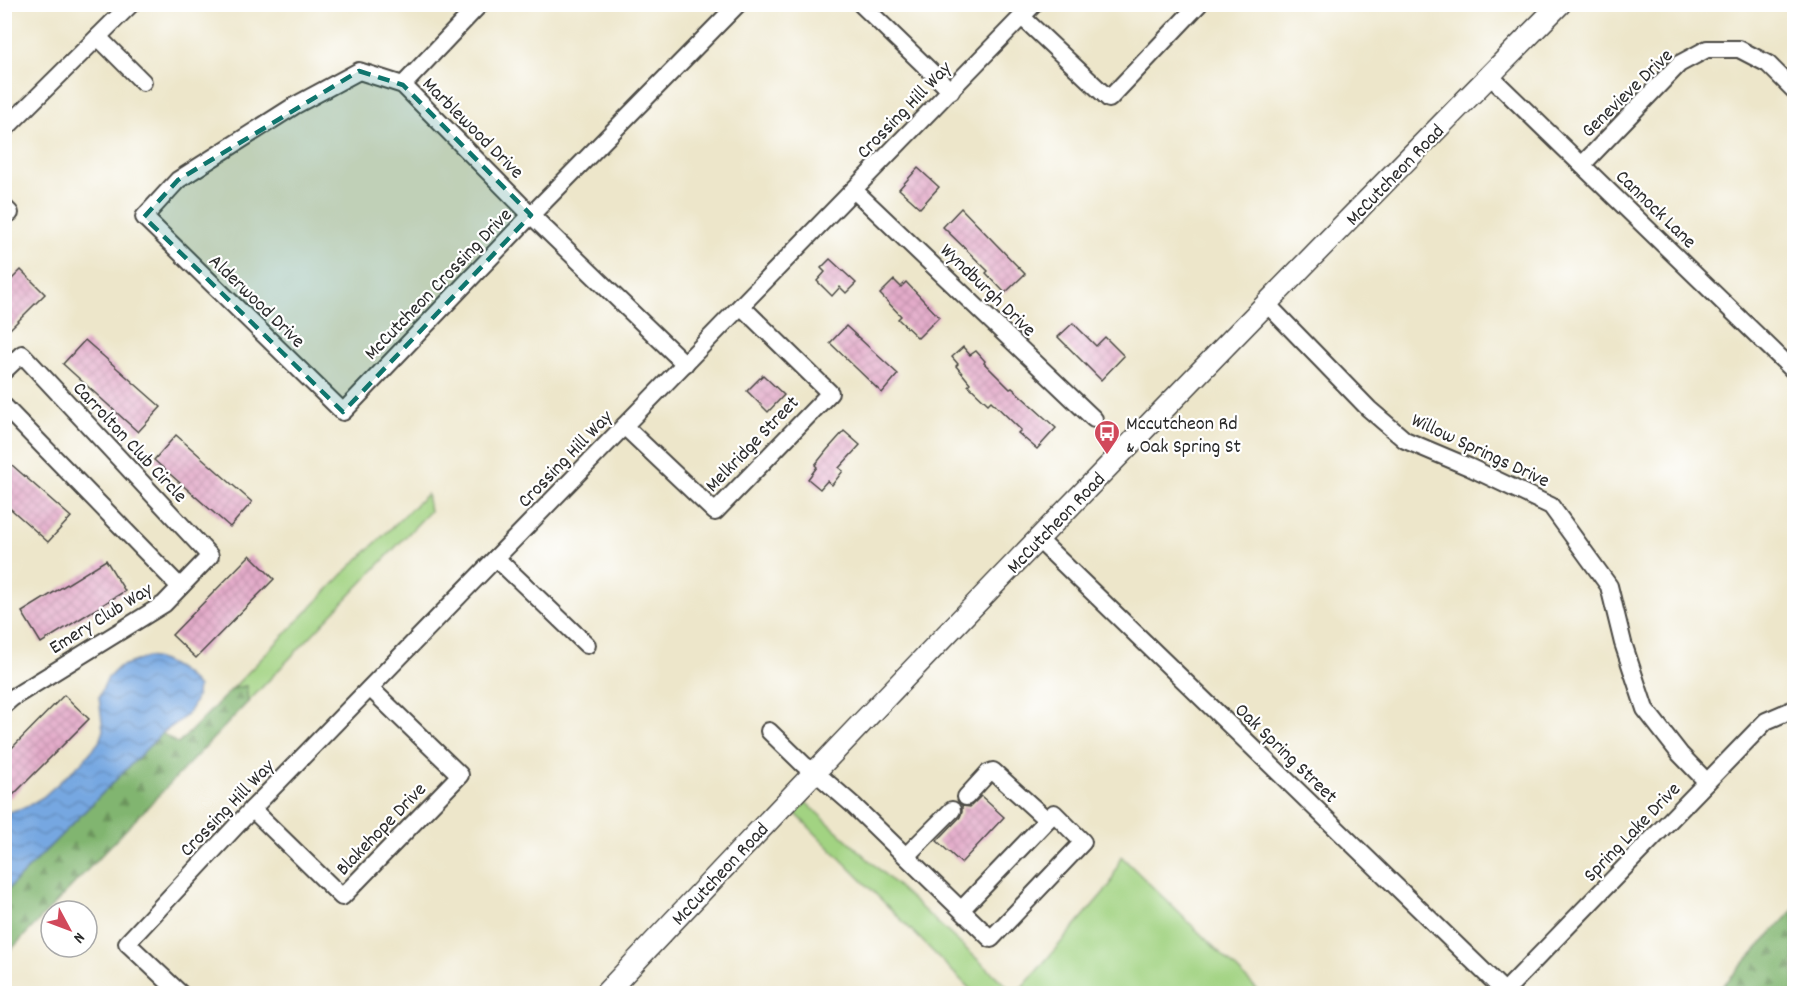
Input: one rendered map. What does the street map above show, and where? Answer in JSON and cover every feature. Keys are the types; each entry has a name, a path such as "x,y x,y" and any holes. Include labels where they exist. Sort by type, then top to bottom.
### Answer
{"main road":[{"name":"McCutcheon Road","path":"605,993 1038,539 1560,4"}],"street":[{"path":"4,130 131,4"},
{"path":"403,85 480,4"},
{"name":"McCutcheon Crossing Drive","path":"342,412 738,4"},
{"path":"861,4 951,91"},
{"name":"Crossing Hill Way","path":"181,993 127,943 252,809 1034,4"},
{"path":"1022,17 1109,99 1199,4"},
{"path":"98,37 143,82"},
{"name":"Genevieve Drive","path":"1582,165 1679,64 1707,49 1739,49 1768,64 1794,90"},
{"name":"Marblewood Drive","path":"144,217 178,180 294,106 359,71 403,85 531,215 685,364"},
{"name":"Cannock Lane","path":"1490,76 1794,371"},
{"name":"Wyndburgh Drive","path":"854,190 1094,419"},
{"name":"Alderwood Drive","path":"144,217 342,412"},
{"name":"Willow Springs Drive","path":"1267,304 1369,409 1405,440 1551,506 1609,586 1623,643 1645,709 1680,754 1707,782"},
{"name":"Melkridge Street","path":"624,426 715,512 830,393 741,306"},
{"name":"Carrolton Club Circle","path":"4,371 22,354 210,556"},
{"path":"4,406 180,587"},
{"name":"Oak Spring Street","path":"1038,539 1506,992"},
{"name":"Emery Club Way","path":"4,705 164,604 210,556"},
{"path":"496,558 587,645"},
{"name":"Blakehope Drive","path":"252,809 342,897 460,775 370,688"},
{"name":"Spring Lake Drive","path":"1506,992 1766,721 1794,709"},
{"path":"769,732 804,765 853,805 906,856 961,910 991,939 1083,842 1054,813 961,910"},
{"path":"966,797 988,773 993,771 1047,820"},
{"path":"906,856 952,810"}],"highlighted area":[{"path":"359,71 403,85 531,215 343,412 144,217 178,180"}],"green space":[{"path":"427,494 430,511 248,702 246,686 232,689 347,570"},
{"path":"246,686 248,702 60,899 39,899 39,920 5,956 5,892 162,733 178,744 232,689"},
{"path":"801,798 1010,989 1022,988 1110,885 1121,856 1261,993 974,993 792,810"},
{"path":"1794,909 1794,993 1718,993 1719,990"}],"water":[{"path":"148,657 176,668 198,687 191,709 181,720 162,733 5,892 5,813 26,807 43,797 83,761 99,742 103,730 99,697 107,679 119,667"}],"building":[{"path":"918,168 939,187 920,208 899,189"},
{"path":"961,208 1025,274 1005,293 986,273 988,271 943,227"},
{"path":"830,259 856,283 846,293 840,287 832,296 817,281 825,272 821,268"},
{"path":"21,270 45,294 4,335 4,287"},
{"path":"894,280 901,287 906,282 939,317 918,338 898,319 901,316 880,294"},
{"path":"1073,323 1096,346 1105,337 1124,356 1101,380 1058,337"},
{"path":"846,326 898,374 882,393 830,343"},
{"path":"85,340 161,407 138,432 63,364"},
{"path":"963,347 970,355 976,351 985,361 984,363 1010,389 1012,388 1056,428 1037,449 1018,433 1021,430 991,401 988,404 968,385 970,383 956,366 958,364 952,357"},
{"path":"763,375 784,395 768,412 747,391"},
{"path":"844,431 860,445 839,468 843,471 832,485 827,481 820,489 808,479 817,467 815,465"},
{"path":"176,435 252,502 230,527 154,460"},
{"path":"4,458 71,517 48,542 4,503"},
{"path":"250,555 274,579 196,658 172,635"},
{"path":"106,560 125,591 41,643 22,612"},
{"path":"64,695 89,719 10,798 4,793 4,756"},
{"path":"981,796 1004,817 961,863 937,841 960,817 962,806 970,807"}],"place":[{"name":"Mccutcheon Rd & Oak Spring St","path":"1107,456"}]}
